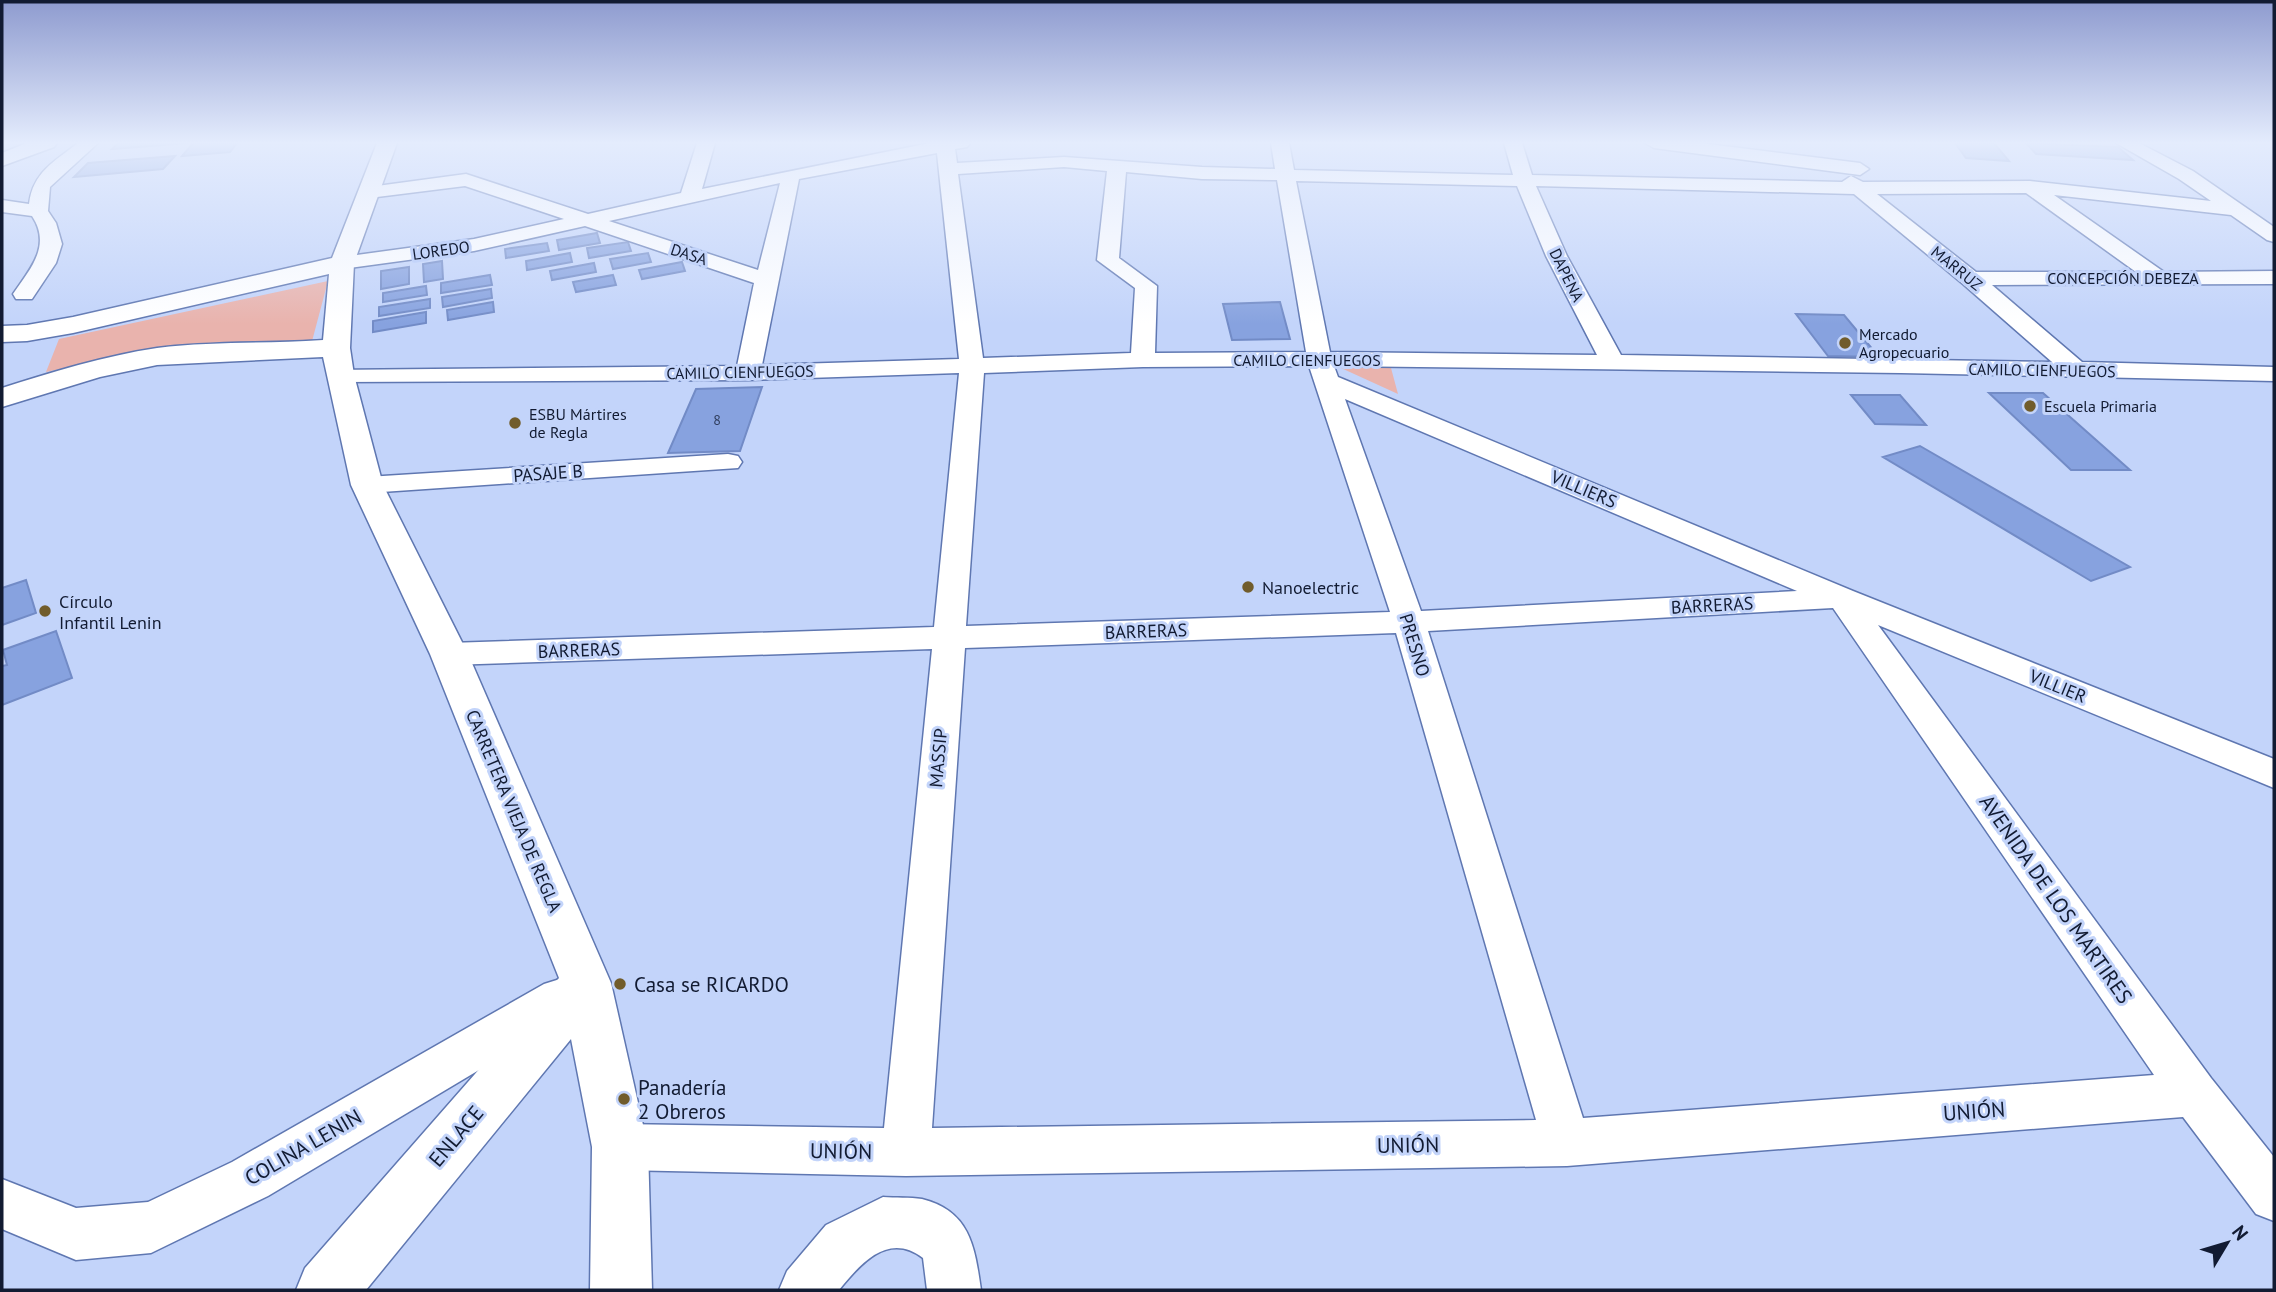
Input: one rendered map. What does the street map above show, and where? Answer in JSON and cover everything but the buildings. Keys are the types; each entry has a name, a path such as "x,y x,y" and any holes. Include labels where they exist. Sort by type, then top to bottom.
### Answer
{"main road":[{"name":"CARRETERA VIEJA DE REGLA","path":"365,203 342,263 338,361 368,485 449,654 586,982 620,1147 621,1290"},
{"name":"LOREDO","path":"2,334 27,333 73,325 342,263"},
{"path":"2,398 103,369 179,354 284,352 338,361"},
{"name":"ENLACE","path":"327,1290 586,982"}],"street":[{"path":"38,211 39,203"},
{"name":"DASA","path":"536,203 766,280"},
{"name":"LOREDO","path":"342,263 474,245 662,203"},
{"path":"748,373 784,203"},
{"name":"MASSIP","path":"906,1152 972,365 954,203"},
{"path":"1113,203 1108,260 1146,286 1143,360"},
{"name":"PRESNO","path":"1290,203 1322,370 1409,622 1567,1143"},
{"name":"DAPENA","path":"1533,203 1568,280 1614,364"},
{"name":"MARRUZ","path":"1877,203 1971,279 2077,371"},
{"path":"2053,203 2159,278"},
{"path":"2177,203 2238,210"},
{"path":"2228,203 2274,236"},
{"path":"2,206 38,211 49,223 53,240 46,263 24,293"},
{"name":"CONCEPCIÓN DEBEZA","path":"1971,279 2274,278"},
{"name":"CAMILO CIENFUEGOS","path":"338,361 748,373 1143,360 1322,370 1614,364 1901,366 2274,374"},
{"name":"VILLIERS","path":"1322,370 1842,598"},
{"name":"PASAJE B","path":"368,485 727,462"},
{"name":"BARRERAS","path":"449,654 1409,622 1842,598"},
{"name":"VILLIER","path":"1842,598 2274,774"},
{"name":"AVENIDA DE LOS MARTIRES","path":"1842,598 2194,1094 2274,1196"},
{"name":"COLINA LENIN","path":"2,1204 76,1234 150,1227 250,1179 586,982"},
{"name":"UNIÓN","path":"620,1147 906,1152 1567,1143 2194,1094"},
{"path":"806,1290 844,1243 883,1223 922,1225 947,1244 954,1290"}],"shaded area":[{"path":"328,281 311,345 186,345 158,348 46,372 59,339"},
{"path":"1341,368 1391,368 1398,394"}],"place":[{"name":"Mercado Agropecuario","path":"1845,343"},
{"name":"Escuela Primaria","path":"2030,406"},
{"name":"ESBU Mártires de Regla","path":"515,423"},
{"name":"Nanoelectric","path":"1248,587"},
{"name":"Círculo Infantil Lenin","path":"45,611"},
{"name":"Casa se RICARDO","path":"620,984"},
{"name":"Panadería 2 Obreros","path":"624,1099"}]}
